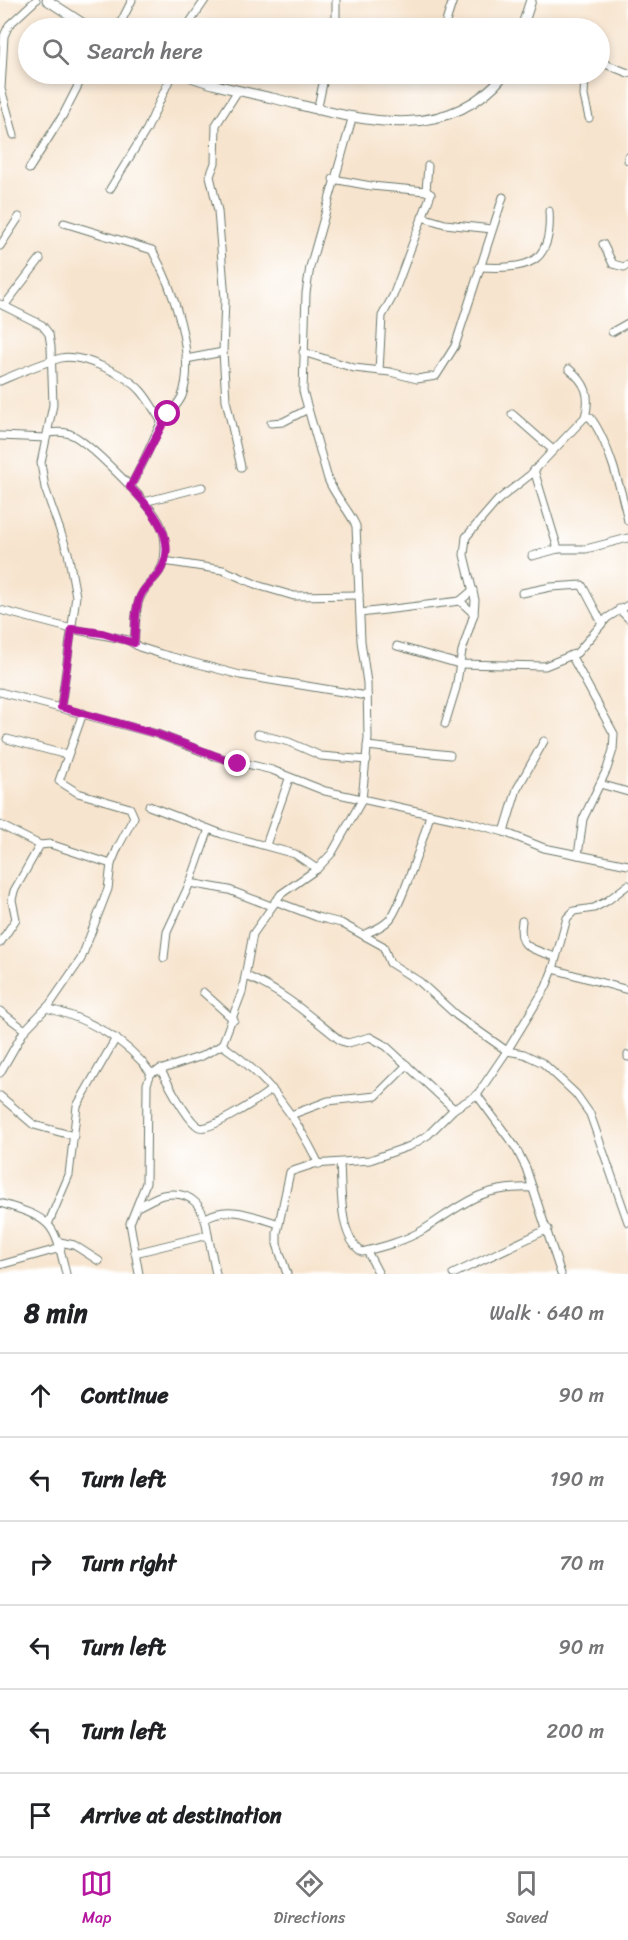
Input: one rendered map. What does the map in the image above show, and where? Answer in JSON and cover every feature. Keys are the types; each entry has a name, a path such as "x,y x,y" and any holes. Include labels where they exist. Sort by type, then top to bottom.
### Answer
{"street":[{"path":"14,135 1,89 4,36 9,25 36,0"},
{"path":"47,0 75,18"},
{"path":"123,18 132,0"},
{"path":"193,18 205,0"},
{"path":"336,0 336,18"},
{"path":"447,18 453,0"},
{"path":"525,18 531,0"},
{"path":"610,66 628,73"},
{"path":"29,169 72,101 80,84"},
{"path":"110,189 143,135 167,84"},
{"path":"211,84 352,119 406,122 443,117 459,112 494,84"},
{"path":"316,111 323,84"},
{"path":"585,84 584,96 589,118"},
{"path":"225,89 228,104"},
{"path":"237,92 216,125 214,163 210,176 218,210 225,299 223,352 226,399 241,467"},
{"path":"139,1274 130,1223 146,1183 147,1084 151,1073 202,1056 222,1045 234,1020 246,976 248,949 253,934 273,903 293,884 317,869 332,853 362,801 367,760 367,696 356,526 351,515 333,493 303,391 303,352 310,267 333,179 352,119"},
{"path":"426,191 428,166"},
{"path":"333,179 426,191 431,194 393,296 382,316 379,370"},
{"path":"303,352 354,368 379,370 417,379 436,376 455,346 503,197"},
{"path":"479,267 500,267 538,260 547,247 549,211"},
{"path":"0,246 19,217"},
{"path":"422,217 446,224 492,229"},
{"path":"64,223 152,250 174,305 186,359 182,395 175,408 162,422 143,465 130,487"},
{"path":"603,244 613,264 624,267 628,265"},
{"path":"40,259 2,305 42,325 49,334 53,361 53,397 40,463 42,477 62,529 75,579 72,629 61,707"},
{"path":"612,332 628,323"},
{"path":"186,359 223,352"},
{"path":"0,381 62,357 82,360 121,375 142,391 162,422"},
{"path":"445,724 474,614 473,590 464,555 466,537 498,500 534,470 585,417 589,402 585,386 569,369"},
{"path":"272,423 283,422 308,409"},
{"path":"512,414 554,450"},
{"path":"585,417 590,417 606,446 621,490 628,521"},
{"path":"0,436 47,436 63,432 73,435 154,512 162,529 164,561 160,571 142,593 134,643"},
{"path":"534,470 558,549"},
{"path":"144,502 202,487"},
{"path":"532,556 558,549 586,549 628,538"},
{"path":"164,561 224,570 260,586 294,596 359,595"},
{"path":"522,593 551,587 582,585 602,623"},
{"path":"360,613 444,601 460,601 473,590"},
{"path":"460,601 474,614"},
{"path":"397,646 459,664 530,668 545,666 577,652 602,623 619,609 628,605"},
{"path":"619,609 628,618"},
{"path":"0,610 72,629 102,633 160,654 240,675 367,696"},
{"path":"571,655 614,734 613,750 584,819 578,855"},
{"path":"0,692 157,734 238,764 272,770 289,779 362,801 430,814 504,832 544,848 628,865"},
{"path":"0,1073 25,1030 46,1008 81,959 108,888 111,864 134,817 133,811 62,785 59,776 83,713"},
{"path":"258,734 280,739 321,756 367,760"},
{"path":"7,739 67,755"},
{"path":"504,832 517,789 544,741"},
{"path":"367,746 450,755"},
{"path":"266,846 289,779"},
{"path":"600,784 628,792"},
{"path":"149,806 209,829 295,854 317,869"},
{"path":"363,935 380,928 393,916 425,834 430,814"},
{"path":"0,825 40,845 50,844 111,864"},
{"path":"164,958 167,932 190,883 209,829"},
{"path":"0,943 16,919 17,913 12,900 14,891 40,845"},
{"path":"190,883 229,890 341,923 383,946 390,963 420,982 456,1015 507,1051 524,1054 543,1063 576,1094 590,1114 628,1222"},
{"path":"287,1274 276,1244 290,1172 300,1167 340,1164 389,1156 428,1135 454,1109 477,1095 546,987 553,969 561,932 569,916 574,911 594,908 628,885"},
{"path":"522,921 520,934 523,942 530,948 555,957"},
{"path":"377,942 380,928"},
{"path":"553,969 628,990"},
{"path":"246,976 261,982 293,1004 340,1041 348,1043 370,1038 376,1040 407,1065 454,1109"},
{"path":"203,992 234,1020"},
{"path":"46,1008 78,1019 116,1038 136,1052 151,1073"},
{"path":"0,1011 25,1030"},
{"path":"49,1222 69,1175 80,1100 116,1038"},
{"path":"222,1045 244,1060 272,1089 291,1115 319,1164"},
{"path":"291,1115 328,1101 376,1096 407,1065"},
{"path":"160,1069 192,1120 200,1127 207,1128 243,1109 272,1089"},
{"path":"477,1095 516,1148 548,1229 561,1274"},
{"path":"0,1096 34,1125 74,1136"},
{"path":"340,1164 343,1207 349,1235 355,1247 362,1252 423,1229 446,1212 490,1191 512,1187 533,1188"},
{"path":"137,1207 160,1196 177,1196 195,1200 206,1218 216,1274"},
{"path":"0,1203 49,1222 60,1245 66,1274"},
{"path":"206,1218 213,1213 236,1212 279,1224"},
{"path":"453,1274 548,1229"},
{"path":"135,1253 208,1235"},
{"path":"0,1265 60,1245 74,1245 99,1261"},
{"path":"368,1251 379,1274"}],"route":[{"path":"168,414 160,424 143,465 130,487 154,512 160,522 164,535 164,561 160,571 142,593 138,603 134,643 102,633 72,629 61,707 157,734 238,764"}]}
